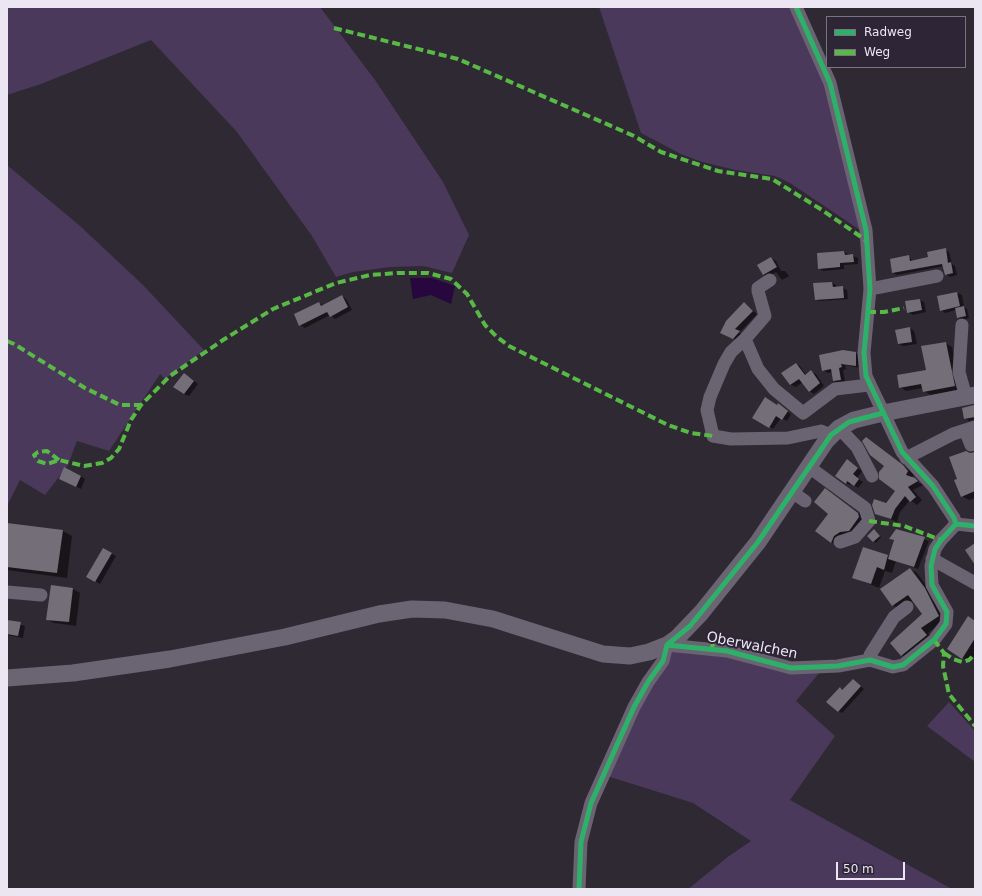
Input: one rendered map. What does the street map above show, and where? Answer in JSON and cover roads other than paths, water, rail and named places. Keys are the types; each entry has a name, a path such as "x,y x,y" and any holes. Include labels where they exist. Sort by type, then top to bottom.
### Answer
{"main road":[{"path":"7,678 73,673 170,659 285,637 379,614 412,609 445,610 492,619 603,654 630,656 649,652 667,644 690,626 758,542 799,497 809,467 835,432 854,420 970,396"}],"street":[{"path":"796,7 830,83 866,230 870,289 864,353 866,376 869,385 906,458 933,486 954,518 956,524 975,526"},
{"path":"870,289 937,276"},
{"path":"770,280 758,288 765,316 745,339 731,352 724,364 710,397 707,410 713,436 731,439 788,438 821,431 835,432 844,435 857,447 872,476"},
{"path":"962,325 960,372 970,396"},
{"path":"745,339 758,369 774,389 803,413 835,389 869,385"},
{"path":"906,458 953,434 970,429 971,445"},
{"path":"809,467 865,508 869,520 855,537 840,542"},
{"name":"Oberwalchen","path":"667,644 727,651 791,668 838,666 870,660 893,667 903,665 934,640 946,624 947,612 932,586 932,559 935,549 941,540 956,524"},
{"path":"932,559 975,583"},
{"path":"7,592 42,595"},
{"path":"870,660 870,655 894,617 907,607"},
{"path":"579,889 581,842 591,803 634,707 648,682 663,661 667,644"}]}
